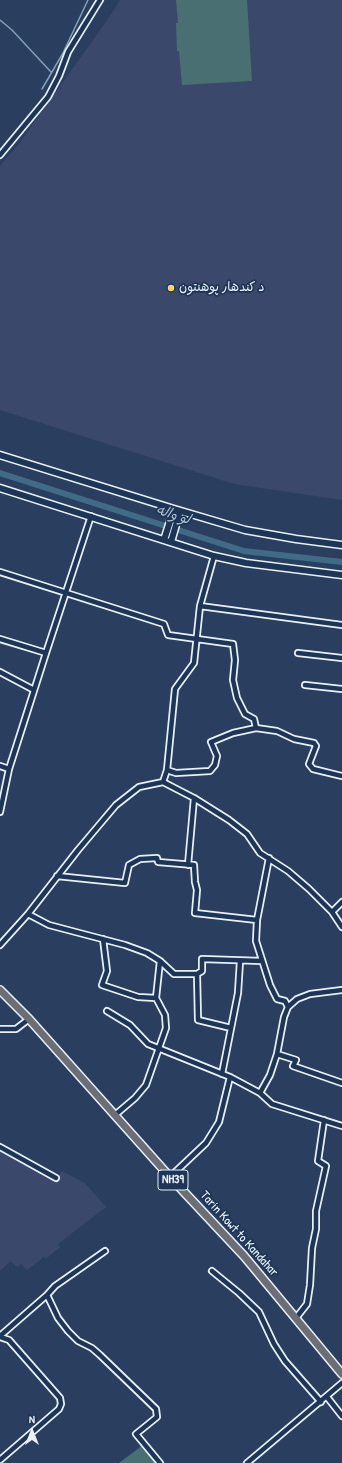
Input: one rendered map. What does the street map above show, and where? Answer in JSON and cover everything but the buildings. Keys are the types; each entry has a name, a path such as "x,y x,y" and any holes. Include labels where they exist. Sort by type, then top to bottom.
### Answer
{"main road":[{"name":"Tarin Kowt to Kandahar","path":"0,990 29,1019 170,1177 244,1256 342,1374"}],"street":[{"path":"0,155 48,97 59,76 68,52 100,0"},
{"path":"0,455 245,530 296,539 342,544"},
{"path":"0,488 214,556 246,563 342,575"},
{"path":"168,541 177,510"},
{"path":"0,812 9,769 46,652 92,516"},
{"path":"163,782 167,770 175,689 194,663 200,606 214,556"},
{"path":"0,572 164,624 168,635 233,644 235,660 233,680 237,698 245,714 254,719 256,728"},
{"path":"200,606 342,625"},
{"path":"0,639 46,652"},
{"path":"298,652 342,658"},
{"path":"0,672 34,690"},
{"path":"305,685 342,689"},
{"path":"167,770 176,772 210,771 216,765 217,756 210,742 234,733 256,728 277,731 294,739 314,743 316,746 309,764 313,769 342,776"},
{"path":"0,766 9,769"},
{"path":"0,945 28,914 116,805 139,788 163,782 194,798 229,820 247,834 260,853 288,871 309,889 332,912 342,927"},
{"path":"188,865 194,798"},
{"path":"58,876 125,883 129,865 140,860 157,858 158,862 194,865 197,890 195,914 257,920"},
{"path":"269,858 257,920 256,941 270,985 277,999 286,1005"},
{"path":"332,912 342,902"},
{"path":"28,914 49,925 103,939 147,953 160,961 174,974 197,974 202,971 202,960 262,962"},
{"path":"103,939 106,971 102,985 138,997 156,998"},
{"path":"115,1115 135,1098 146,1085 166,1028 165,1015 156,998 160,961"},
{"path":"222,1074 238,993 240,961"},
{"path":"197,974 198,1020 231,1028"},
{"path":"286,1005 310,994 342,990"},
{"path":"260,1093 270,1074 277,1054 286,1005"},
{"path":"108,1011 130,1025 148,1044 230,1077 260,1093 272,1104 342,1126"},
{"path":"0,1029 16,1029 29,1019"},
{"path":"277,1054 296,1060 293,1066 342,1083"},
{"path":"170,1177 206,1143 219,1122 230,1077"},
{"path":"296,1318 307,1304 310,1285 312,1248 316,1229 316,1211 326,1166 318,1161 324,1120"},
{"path":"0,1147 56,1178"},
{"path":"0,1460 59,1408 61,1404 60,1398 8,1340 0,1337 55,1286 105,1251"},
{"path":"212,1271 259,1312 274,1344 285,1361 321,1402"},
{"path":"47,1295 58,1318 68,1332 78,1341 96,1351 156,1409 157,1417 136,1434 160,1463"},
{"path":"247,1463 342,1383"},
{"path":"327,1397 342,1416"}],"shaded area":[{"name":"د کندهار پوهنتون","path":"120,0 342,0 342,500 234,484 0,410 0,166 18,145"},
{"path":"0,1151 55,1180 62,1171 85,1183 106,1207 58,1244 60,1247 46,1259 44,1257 27,1270 21,1264 17,1267 11,1261 0,1271"}],"green space":[{"path":"176,0 247,0 252,81 182,85 179,51 177,51 176,23 178,23"},
{"path":"141,1446 155,1463 119,1463 139,1448"}],"waterway":[{"path":"42,89 63,53 88,0"},
{"path":"0,20 12,30 51,72"},
{"name":"لو واله","path":"0,473 244,551 342,562"}],"place":[{"name":"د کندهار پوهنتون","path":"171,288"}]}
